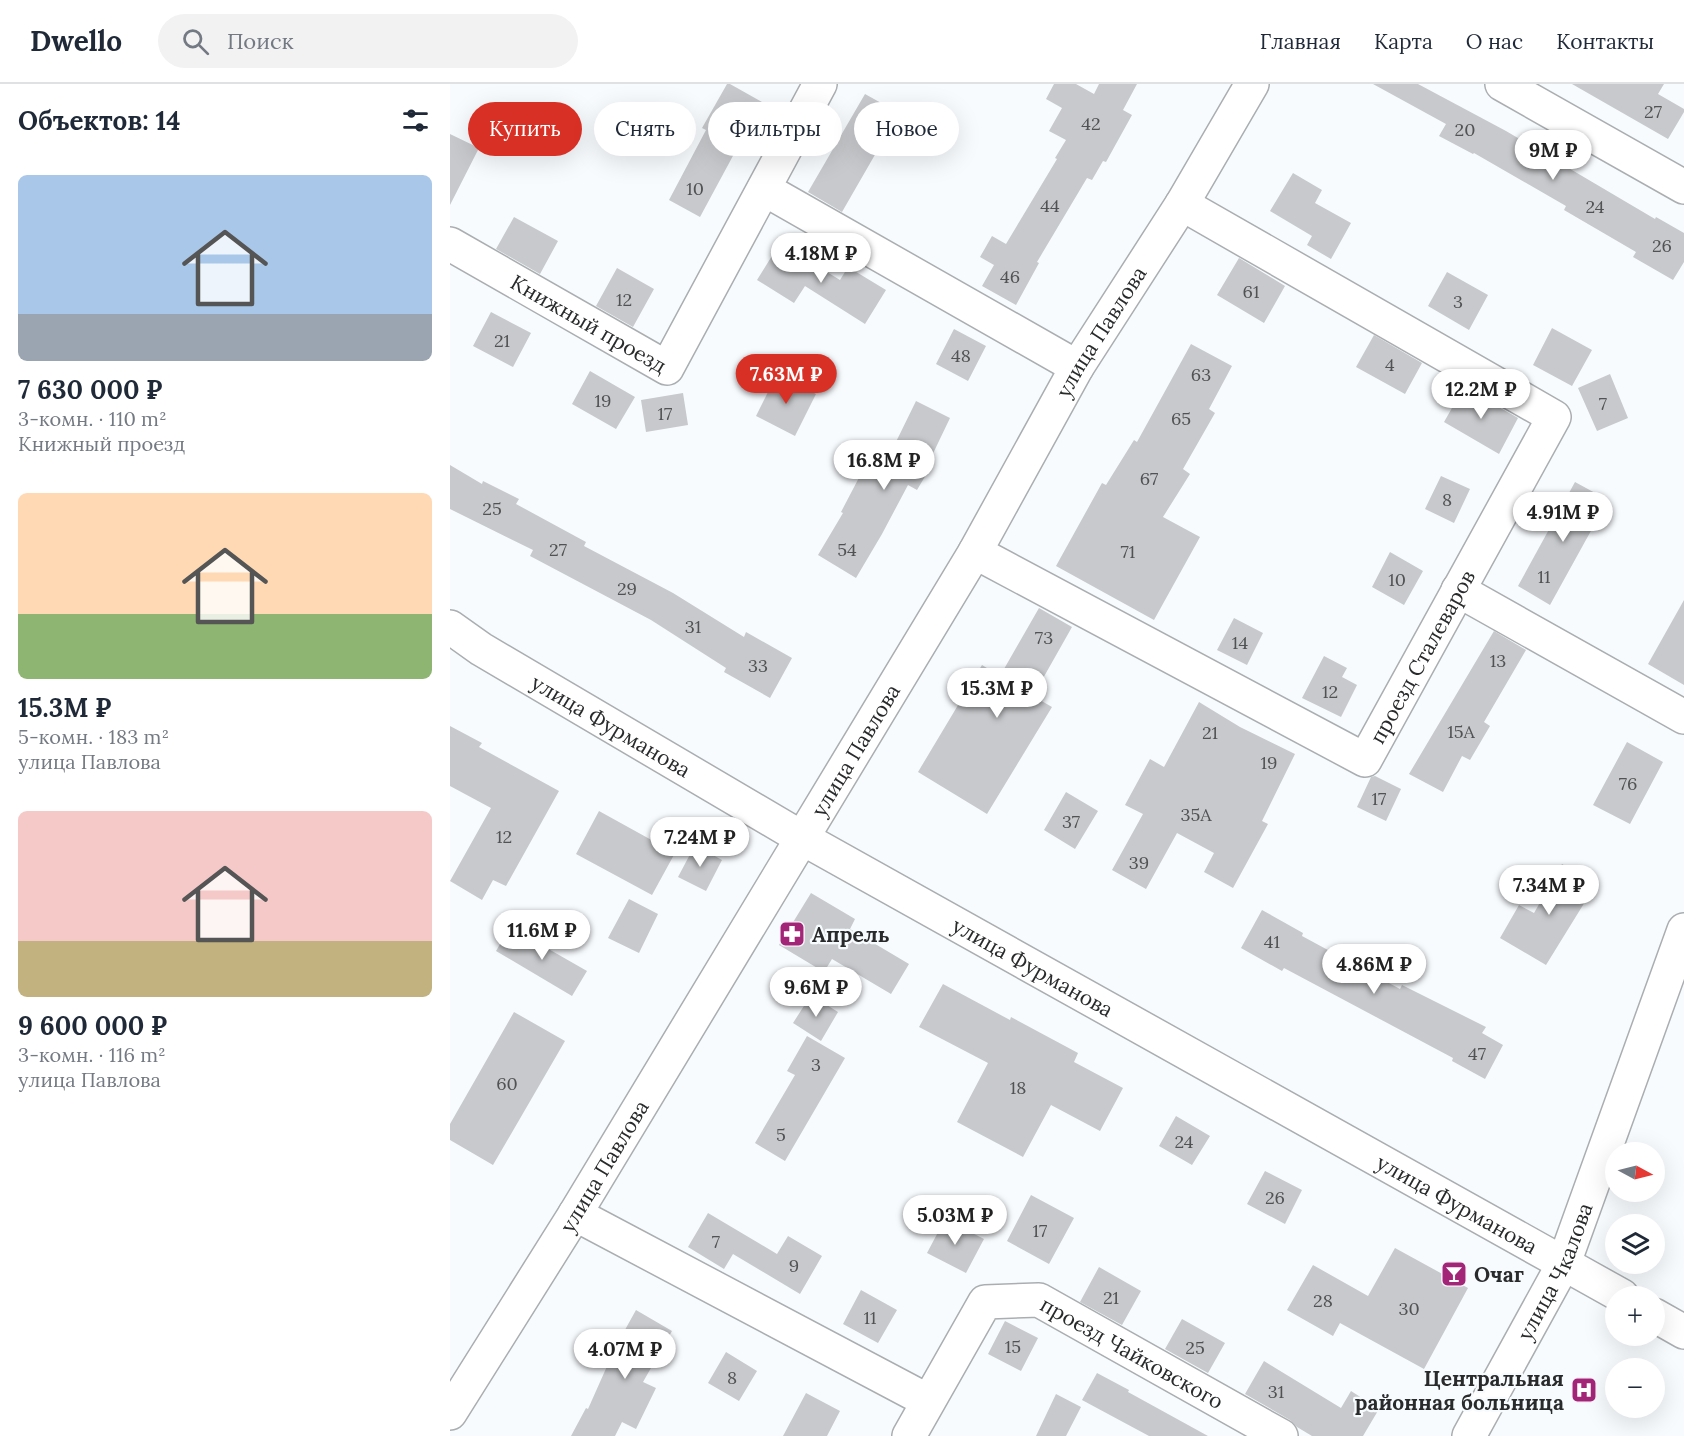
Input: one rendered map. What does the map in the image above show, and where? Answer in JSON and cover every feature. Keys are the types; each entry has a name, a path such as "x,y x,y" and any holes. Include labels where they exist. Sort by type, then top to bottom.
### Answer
{"street":[{"name":"Книжный проезд","path":"450,244 667,368 820,84"},
{"name":"улица Павлова","path":"450,1413 574,1214 975,552 1077,367 1182,204 1252,84"},
{"path":"1502,84 1684,187"},
{"path":"764,189 1077,367"},
{"name":"проезд Сталеваров","path":"975,552 1365,760 1554,417 1182,204"},
{"path":"1458,590 1684,717"},
{"name":"улица Фурманова","path":"450,627 481,649 802,838 1605,1286"},
{"name":"улица Чкалова","path":"1469,1436 1564,1263 1684,930"},
{"path":"574,1214 928,1401"},
{"name":"проезд Чайковского","path":"909,1436 985,1302 1039,1300 1281,1436"},
{"path":"1665,1321 1684,1332"}],"building":[{"path":"727,84 730,84 762,102 717,102"},
{"path":"1054,84 1076,84 1094,94 1099,84 1137,84 1123,110 1132,115 1106,162 1103,161 1092,180 1087,178 1037,262 1039,263 1016,305 982,286 994,265 980,257 992,236 1006,244 1066,140 1049,131 1062,108 1046,99"},
{"path":"1373,84 1418,84 1506,131 1655,219 1656,217 1684,233 1684,262 1673,280 1633,257 1636,252 1564,210 1566,206 1474,153 1439,136 1446,124"},
{"path":"1572,84 1664,84 1658,94 1684,109 1684,112 1668,139"},
{"path":"865,94 879,102 860,102"},
{"path":"854,113 854,156 874,156 842,212 808,192 829,156 842,156 842,134"},
{"path":"708,117 708,156 733,156 700,217 669,200 692,156 696,156 696,149 706,130 702,128"},
{"path":"450,134 468,143 468,156 475,156 450,205"},
{"path":"1293,173 1322,190 1315,203 1351,223 1331,259 1307,245 1312,236 1270,211"},
{"path":"514,217 558,241 540,274 496,249"},
{"path":"780,243 840,280 848,267 886,290 865,324 805,286 794,303 757,280"},
{"path":"1239,258 1285,286 1264,323 1217,295"},
{"path":"617,268 654,289 633,327 596,306"},
{"path":"1447,272 1488,295 1469,330 1428,306"},
{"path":"491,312 531,333 513,367 473,346"},
{"path":"1552,328 1592,350 1572,386 1533,365"},
{"path":"954,329 986,346 968,381 936,364"},
{"path":"1374,335 1422,363 1405,394 1356,367"},
{"path":"1191,344 1232,366 1209,409 1215,413 1183,469 1190,474 1163,517 1200,537 1154,620 1056,566 1102,483 1106,485 1134,440 1137,442"},
{"path":"590,371 635,397 616,429 572,404"},
{"path":"777,374 816,394 795,436 756,416"},
{"path":"1610,374 1628,418 1597,431 1578,388"},
{"path":"1464,387 1518,418 1499,454 1444,422"},
{"path":"683,393 688,425 646,432 641,400"},
{"path":"916,401 950,418 927,466 930,468 917,490 908,485 856,578 818,555 843,513 841,512 863,470 873,475 889,445 893,448"},
{"path":"450,465 482,484 483,481 519,499 516,504 586,542 584,546 673,593 744,637 746,632 792,658 770,698 724,672 726,668 651,620 530,556 533,550 450,509"},
{"path":"1441,476 1470,489 1454,523 1425,509"},
{"path":"1575,482 1608,500 1550,605 1518,586"},
{"path":"1390,552 1423,571 1404,605 1372,587"},
{"path":"1684,600 1684,685 1648,664"},
{"path":"1039,608 1072,627 1033,696 1052,707 987,814 918,772 982,665 1000,676"},
{"path":"1234,618 1263,633 1247,665 1217,650"},
{"path":"1494,631 1526,650 1484,722 1490,726 1470,760 1462,756 1443,792 1409,774"},
{"path":"1324,656 1347,668 1342,677 1357,685 1341,717 1302,698"},
{"path":"1199,702 1240,727 1295,754 1262,821 1268,824 1233,888 1204,872 1214,853 1177,833 1146,889 1112,870 1143,814 1125,805 1150,759 1164,767"},
{"path":"450,726 482,743 479,747 559,791 506,886 493,880 482,900 450,881 491,808 450,786"},
{"path":"1627,742 1663,762 1630,824 1593,805"},
{"path":"1375,776 1401,789 1386,821 1357,807 1371,777"},
{"path":"1066,792 1098,811 1075,849 1044,830"},
{"path":"599,811 675,853 652,895 576,854"},
{"path":"695,845 722,860 706,891 678,877"},
{"path":"1562,864 1596,884 1546,965 1500,938 1519,905 1534,913"},
{"path":"811,893 855,919 850,929 909,964 891,994 832,959 824,972 779,945"},
{"path":"629,899 658,914 639,953 608,938"},
{"path":"1262,910 1303,933 1302,936 1400,989 1402,985 1486,1027 1482,1033 1503,1045 1485,1079 1452,1061 1453,1058 1284,968 1282,971 1241,948"},
{"path":"510,927 587,971 572,996 496,951"},
{"path":"943,984 1078,1053 1074,1062 1123,1088 1100,1131 1051,1105 1023,1157 957,1122 988,1063 919,1027"},
{"path":"811,995 838,1012 821,1041 793,1023"},
{"path":"514,1012 565,1041 493,1165 450,1140 450,1124"},
{"path":"807,1036 845,1058 785,1161 755,1143 795,1075 787,1071"},
{"path":"1176,1116 1210,1136 1192,1165 1159,1146"},
{"path":"1265,1171 1302,1190 1285,1224 1247,1204"},
{"path":"1031,1195 1074,1218 1049,1264 1007,1241"},
{"path":"708,1213 777,1254 788,1236 822,1256 800,1294 733,1254 724,1269 688,1247"},
{"path":"945,1219 984,1239 966,1273 927,1253"},
{"path":"1395,1248 1468,1288 1424,1369 1340,1323 1333,1336 1287,1310 1313,1265 1368,1296"},
{"path":"1099,1267 1141,1291 1122,1325 1080,1302"},
{"path":"861,1290 897,1310 878,1343 843,1324"},
{"path":"636,1310 672,1331 643,1382 656,1388 636,1429 622,1422 615,1436 571,1436 586,1408 588,1409 616,1346"},
{"path":"1182,1319 1225,1343 1208,1373 1165,1349"},
{"path":"1005,1321 1038,1338 1021,1371 988,1354"},
{"path":"726,1352 757,1371 739,1401 708,1383"},
{"path":"1264,1361 1341,1408 1351,1391 1379,1409 1363,1436 1312,1436 1290,1420 1245,1394"},
{"path":"1097,1373 1208,1436 1149,1436 1082,1400"},
{"path":"806,1393 840,1411 827,1436 783,1436"},
{"path":"1056,1394 1081,1407 1066,1436 1036,1436"}],"place":[{"name":"Апрель","path":"792,934"},
{"name":"Очаг","path":"1454,1274"},
{"name":"Центральная районная больница","path":"1584,1390"}]}
